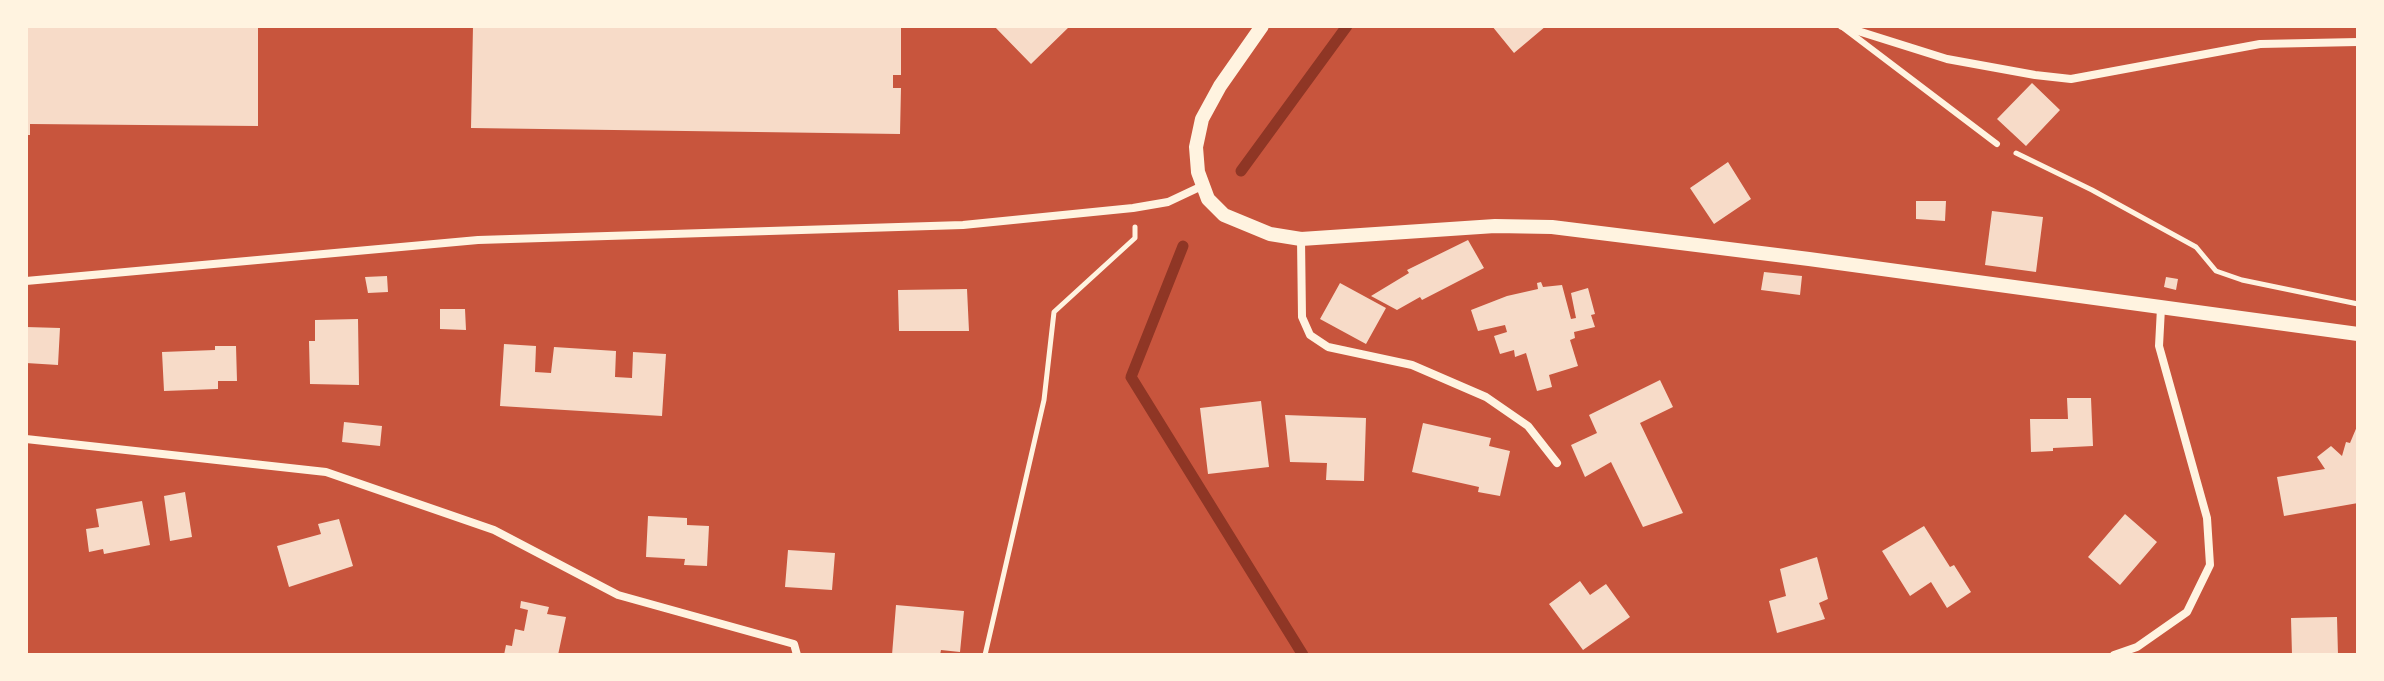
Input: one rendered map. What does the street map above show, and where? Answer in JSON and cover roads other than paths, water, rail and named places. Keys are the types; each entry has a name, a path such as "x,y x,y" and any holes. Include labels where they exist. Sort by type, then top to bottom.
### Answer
{"street":[{"path":"1262,26 1220,86 1202,119 1196,147 1198,172 1208,199 1224,215 1270,234 1301,239 1495,226 1552,227 1793,256 2358,334"},
{"path":"1842,26 1947,59 2071,79 2260,44 2358,42"},
{"path":"26,281 478,240 963,225 1133,208 1168,202 1202,186"},
{"path":"1301,239 1302,317 1310,335 1328,347 1412,365 1486,397 1528,426 1557,463"},
{"path":"2114,655 2137,647 2187,612 2210,565 2207,518 2159,346 2161,308"},
{"path":"26,439 326,472 494,530 618,595 794,644 797,655"}],"lane":[{"path":"1842,26 1856,40 1997,144"}],"waterway":[{"path":"1241,171 1347,26"},
{"path":"1183,246 1131,377 1303,655"}]}
